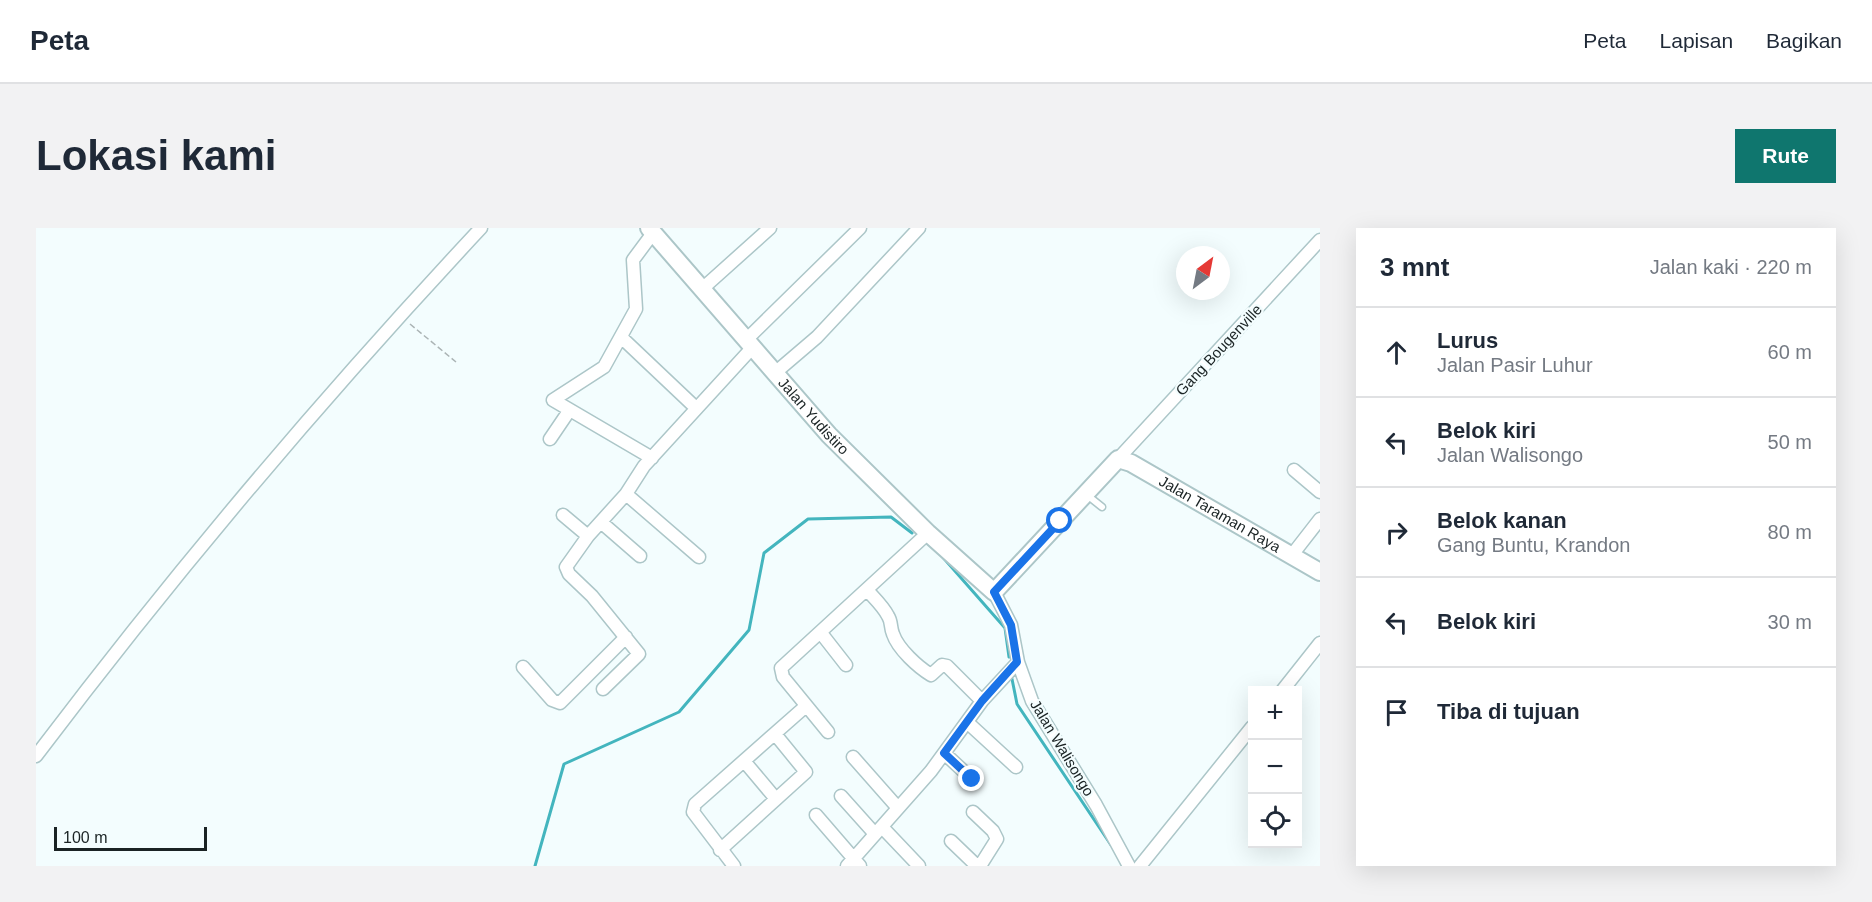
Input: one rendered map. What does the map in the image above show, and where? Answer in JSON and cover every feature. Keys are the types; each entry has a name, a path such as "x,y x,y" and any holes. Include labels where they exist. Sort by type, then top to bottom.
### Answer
{"street":[{"path":"36,756 253,482 400,315 481,228"},
{"path":"702,289 770,228"},
{"path":"603,688 639,656 626,637 569,574 566,567 588,536 626,494 652,458 749,344 860,228"},
{"path":"776,372 817,336 919,228"},
{"path":"651,230 633,260 636,309 604,367 597,374 554,397 553,400 652,458"},
{"name":"Jalan Yudistiro","path":"651,230 829,435 928,533 994,592"},
{"name":"Gang Bougenville","path":"1118,459 1320,240"},
{"path":"621,337 696,408"},
{"path":"550,439 569,411"},
{"path":"994,592 1118,459"},
{"name":"Jalan Taraman Raya","path":"1118,459 1131,463 1320,572"},
{"path":"1294,470 1320,492"},
{"path":"626,494 699,557"},
{"path":"563,515 588,536"},
{"path":"1292,555 1320,519"},
{"path":"602,523 640,556"},
{"path":"828,732 783,677 781,668 928,533"},
{"path":"867,590 887,613 892,623 891,632 898,644 925,672 931,675 942,666 947,666 982,701"},
{"name":"Jalan Walisongo","path":"994,592 1011,625 1017,662 1032,701 1096,805 1129,866"},
{"path":"821,633 846,665"},
{"path":"523,667 552,700 560,703 626,637"},
{"path":"1285,686 1320,643"},
{"path":"816,815 853,864 944,753 982,701 1017,662"},
{"path":"734,866 693,812 694,806 806,706"},
{"path":"967,722 1016,767"},
{"path":"1140,866 1248,732"},
{"path":"720,850 806,770 775,734"},
{"path":"944,753 972,779"},
{"path":"853,757 898,808"},
{"path":"744,761 776,799"},
{"path":"841,796 919,866"},
{"path":"951,841 979,866 997,839 993,831 973,812"}],"lane":[{"path":"1086,495 1102,507"}],"path":[{"path":"400,315 456,363"}],"waterway":[{"path":"535,866 564,764 679,712 749,630 764,553 808,519 891,517 912,533"},
{"path":"940,554 1005,628 1009,657"},
{"path":"1012,679 1017,704 1111,845"}],"route":[{"path":"972,779 944,753 982,701 1017,662 1011,625 1006,610 994,592 1060,521"}]}
